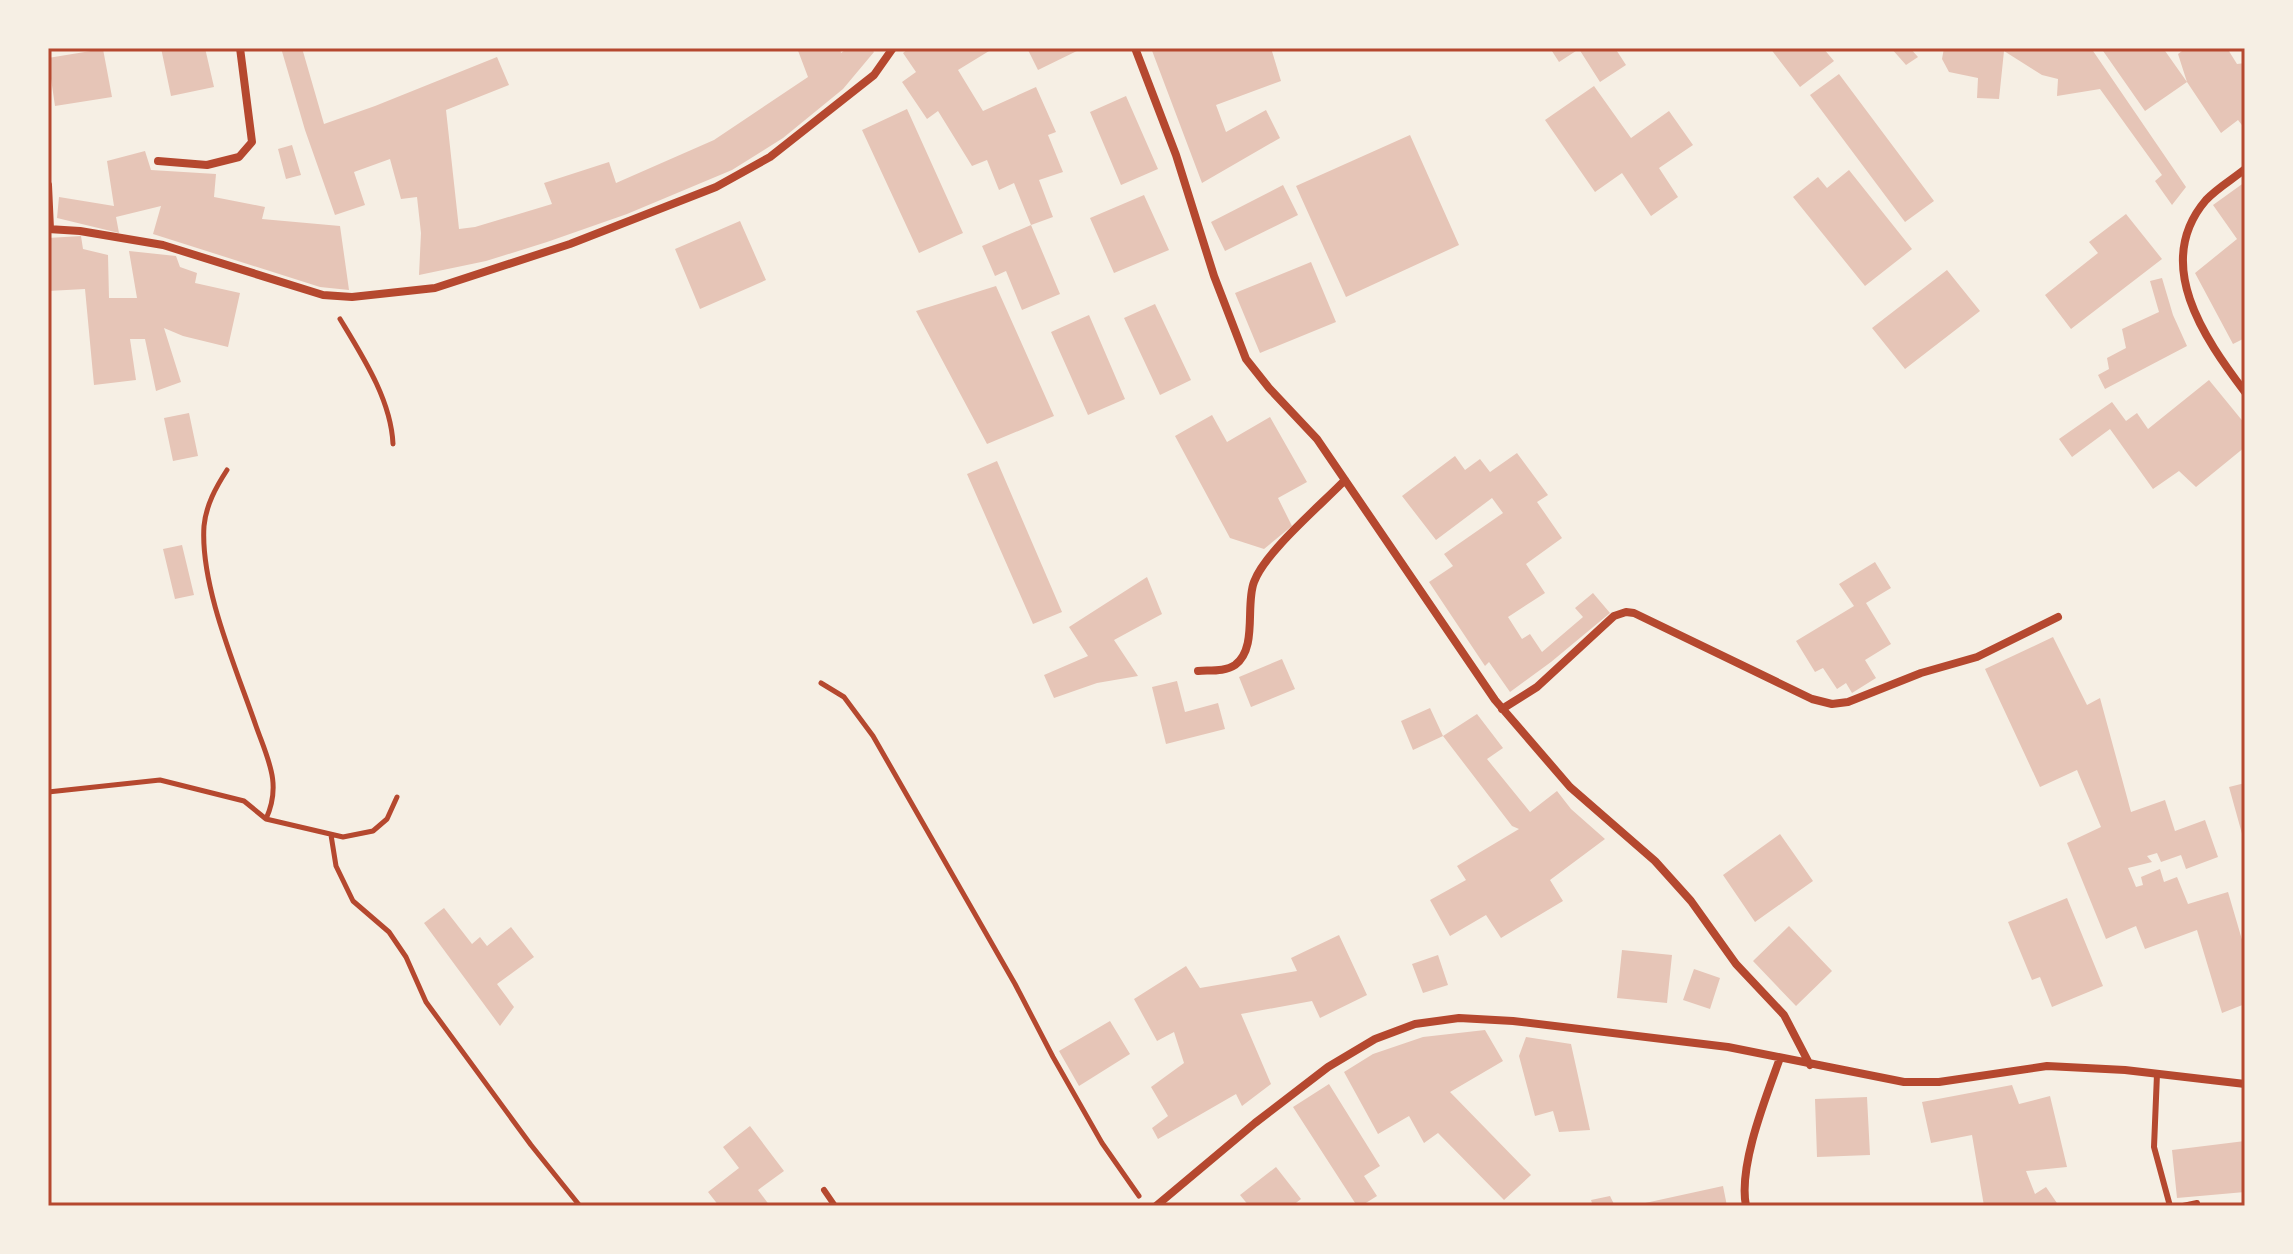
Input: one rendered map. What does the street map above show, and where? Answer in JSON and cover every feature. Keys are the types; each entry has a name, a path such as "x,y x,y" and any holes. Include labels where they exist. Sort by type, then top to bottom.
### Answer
{"street":[{"path":"158,161 207,165 239,157 252,142 240,48"},
{"path":"48,185 49,229 163,245 323,295 352,297 435,288 570,244 716,187 770,157 874,75 893,48"},
{"path":"1135,48 1176,155 1214,276 1246,359 1317,439 1502,709 1570,787 1655,861 1691,901 1736,964 1784,1015 1810,1065"},
{"path":"2245,169 2207,199 2189,226 2181,257 2190,304 2213,349 2245,392"},
{"path":"1198,671 1221,670 1235,665 1248,640 1253,583 1265,560 1345,480"},
{"path":"1502,709 1537,687 1614,616 1626,612 1634,613 1812,699 1832,704 1848,702 1921,673 1977,657 2058,617"},
{"path":"1156,1206 1328,1067 1375,1039 1415,1024 1459,1018 1513,1021 1728,1047 1904,1082 1939,1082 2047,1066 2245,1084"},
{"path":"1746,1206 1749,1159 1780,1058"}],"lane":[{"path":"2157,1074 2154,1147 2170,1206"},
{"path":"824,1190 835,1206"},
{"path":"2183,1206 2197,1203"}],"path":[{"path":"323,295 358,348 379,392 392,427 393,444"},
{"path":"227,470 214,489 204,525 207,572 270,767 275,800 266,819"},
{"path":"821,683 844,697 873,736 1095,1131 1146,1206"},
{"path":"48,792 160,780 244,801 266,819 343,837 373,831 387,819 397,797"},
{"path":"331,835 336,866 353,901 389,932 406,957 426,1002 580,1206"}],"building":[{"path":"161,48 205,48 214,87 171,96"},
{"path":"281,48 302,48 324,124 497,57 509,85 446,110 459,229 552,204 544,183 609,162 616,183 714,140 808,77 797,48 840,48 841,53 848,48 871,48 874,52 843,89 783,138 732,170 627,214 547,242 486,261 419,275 421,233 417,197 401,199 390,159 354,172 365,205 335,215"},
{"path":"909,48 994,48 958,70 983,111 1036,87 1056,132 1048,135 1063,172 1039,180 1053,217 1031,225 1014,183 999,190 987,160 972,166 938,111 927,119 902,82 916,72 903,53"},
{"path":"1027,48 1083,48 1038,70"},
{"path":"1151,48 1271,48 1281,81 1216,105 1226,132 1266,110 1280,138 1202,183"},
{"path":"1550,48 1615,48 1626,65 1600,82 1579,49 1559,62"},
{"path":"1770,48 1823,48 1834,61 1800,87"},
{"path":"1891,48 1910,48 1918,57 1906,65"},
{"path":"1944,48 2091,48 2186,187 2172,205 2155,181 2162,175 2100,89 2057,96 2058,79 2042,75 2004,51 1999,99 1977,98 1978,78 1949,72 1942,59"},
{"path":"2101,48 2163,48 2187,82 2145,111"},
{"path":"2186,48 2227,48 2237,64 2245,63 2245,129 2238,120 2221,133 2187,82 2178,54"},
{"path":"103,49 112,97 55,106 48,58"},
{"path":"1839,74 1934,201 1905,222 1810,95"},
{"path":"1594,86 1631,138 1669,111 1693,145 1659,168 1678,197 1651,216 1622,173 1595,192 1545,120"},
{"path":"1126,96 1158,169 1121,185 1090,112"},
{"path":"907,109 963,233 919,253 862,130"},
{"path":"1410,135 1459,245 1346,297 1296,186"},
{"path":"292,145 301,175 286,179 278,149"},
{"path":"145,151 151,170 216,174 214,197 265,207 262,219 340,226 349,290 320,287 153,234 161,206 116,217 119,233 57,218 59,197 114,206 107,161"},
{"path":"1849,170 1912,249 1865,286 1793,197 1818,177 1827,188"},
{"path":"2245,182 2245,338 2233,344 2195,273 2237,239 2213,205"},
{"path":"1283,185 1298,215 1225,251 1211,222"},
{"path":"1144,195 1169,250 1114,273 1090,218"},
{"path":"2126,214 2162,259 2071,329 2045,295 2098,253 2089,242"},
{"path":"740,221 766,280 700,309 675,249"},
{"path":"1031,225 1060,294 1022,310 1006,271 995,276 982,246"},
{"path":"81,236 83,249 108,255 109,298 137,298 129,251 176,256 180,267 197,273 195,283 240,293 228,347 164,328 181,382 156,391 145,339 130,339 136,380 94,385 85,289 48,291 48,238"},
{"path":"1311,262 1336,322 1260,353 1235,293"},
{"path":"1947,270 1980,311 1905,369 1872,328"},
{"path":"2162,278 2173,315 2187,346 2105,389 2098,375 2109,369 2107,358 2126,348 2122,329 2159,312 2150,281"},
{"path":"996,286 1054,416 987,444 916,311"},
{"path":"1155,304 1191,380 1160,395 1124,318"},
{"path":"1089,315 1125,399 1088,415 1051,332"},
{"path":"2209,380 2245,424 2245,447 2196,487 2179,471 2153,489 2110,429 2072,457 2059,439 2112,402 2126,421 2137,413 2148,429"},
{"path":"189,413 198,456 173,461 164,418"},
{"path":"1212,415 1227,442 1270,417 1307,482 1278,498 1292,526 1264,549 1230,538 1175,436"},
{"path":"1517,453 1548,495 1537,502 1562,538 1526,564 1545,593 1508,617 1522,639 1530,634 1542,652 1583,617 1575,608 1593,593 1610,613 1510,692 1489,662 1485,666 1429,582 1453,566 1444,554 1503,513 1492,498 1436,540 1402,496 1455,456 1465,470 1480,459 1490,472"},
{"path":"997,461 1062,612 1033,624 967,474"},
{"path":"182,545 194,595 175,599 163,549"},
{"path":"1875,562 1891,588 1866,603 1891,644 1865,660 1876,678 1852,693 1846,683 1837,689 1823,668 1815,672 1796,641 1854,606 1839,584"},
{"path":"1147,577 1162,614 1114,640 1138,676 1097,683 1054,698 1044,675 1088,656 1069,627"},
{"path":"2053,637 2087,705 2100,698 2131,812 2165,800 2175,831 2205,820 2218,857 2186,869 2181,855 2161,862 2157,853 2147,856 2152,862 2128,868 2136,887 2143,885 2141,877 2160,869 2164,882 2177,877 2188,904 2228,892 2245,950 2245,1004 2222,1013 2197,930 2145,949 2136,926 2106,939 2067,843 2101,827 2077,770 2040,787 1985,669"},
{"path":"1282,659 1295,689 1251,707 1239,677"},
{"path":"1177,681 1185,712 1218,703 1225,729 1166,744 1152,687"},
{"path":"1430,708 1443,736 1413,750 1401,721"},
{"path":"1477,714 1503,748 1487,759 1530,812 1557,791 1571,809 1605,839 1550,880 1563,901 1501,938 1486,915 1450,936 1430,900 1466,880 1457,866 1519,829 1512,826 1443,736"},
{"path":"2245,783 2245,841 2244,841 2229,787"},
{"path":"1780,834 1813,881 1755,922 1723,875"},
{"path":"2067,898 2103,986 2052,1007 2040,977 2032,980 2008,922"},
{"path":"444,908 472,944 480,937 487,946 511,927 534,957 497,984 514,1007 500,1026 424,923"},
{"path":"1789,926 1832,971 1796,1006 1753,961"},
{"path":"1339,935 1367,995 1320,1018 1312,1001 1241,1014 1271,1084 1242,1106 1236,1094 1158,1139 1152,1128 1168,1116 1151,1087 1184,1063 1174,1032 1157,1041 1134,999 1186,966 1200,988 1297,971 1291,958"},
{"path":"1622,950 1672,955 1667,1003 1617,998"},
{"path":"1438,955 1448,985 1423,993 1412,964"},
{"path":"1694,969 1720,978 1710,1009 1683,1000"},
{"path":"1110,1021 1130,1054 1079,1086 1059,1051"},
{"path":"1485,1030 1503,1061 1450,1092 1531,1175 1504,1200 1438,1133 1424,1143 1409,1116 1378,1134 1344,1072 1373,1054 1423,1037"},
{"path":"1526,1037 1571,1044 1590,1130 1559,1132 1553,1111 1535,1116 1519,1056"},
{"path":"1329,1084 1380,1166 1364,1176 1377,1196 1361,1206 1357,1206 1293,1107"},
{"path":"2012,1085 2019,1104 2050,1096 2067,1167 2026,1171 2035,1194 2046,1187 2059,1206 1984,1206 1972,1135 1931,1143 1922,1102"},
{"path":"1867,1097 1870,1155 1817,1157 1815,1099"},
{"path":"750,1126 784,1171 758,1190 770,1206 719,1206 708,1192 739,1168 723,1147"},
{"path":"2245,1141 2245,1192 2177,1198 2172,1150"},
{"path":"1276,1167 1301,1199 1292,1206 1249,1206 1240,1195"},
{"path":"1723,1186 1727,1206 1636,1206 1636,1205"},
{"path":"1610,1196 1615,1206 1593,1206 1591,1200"}]}
